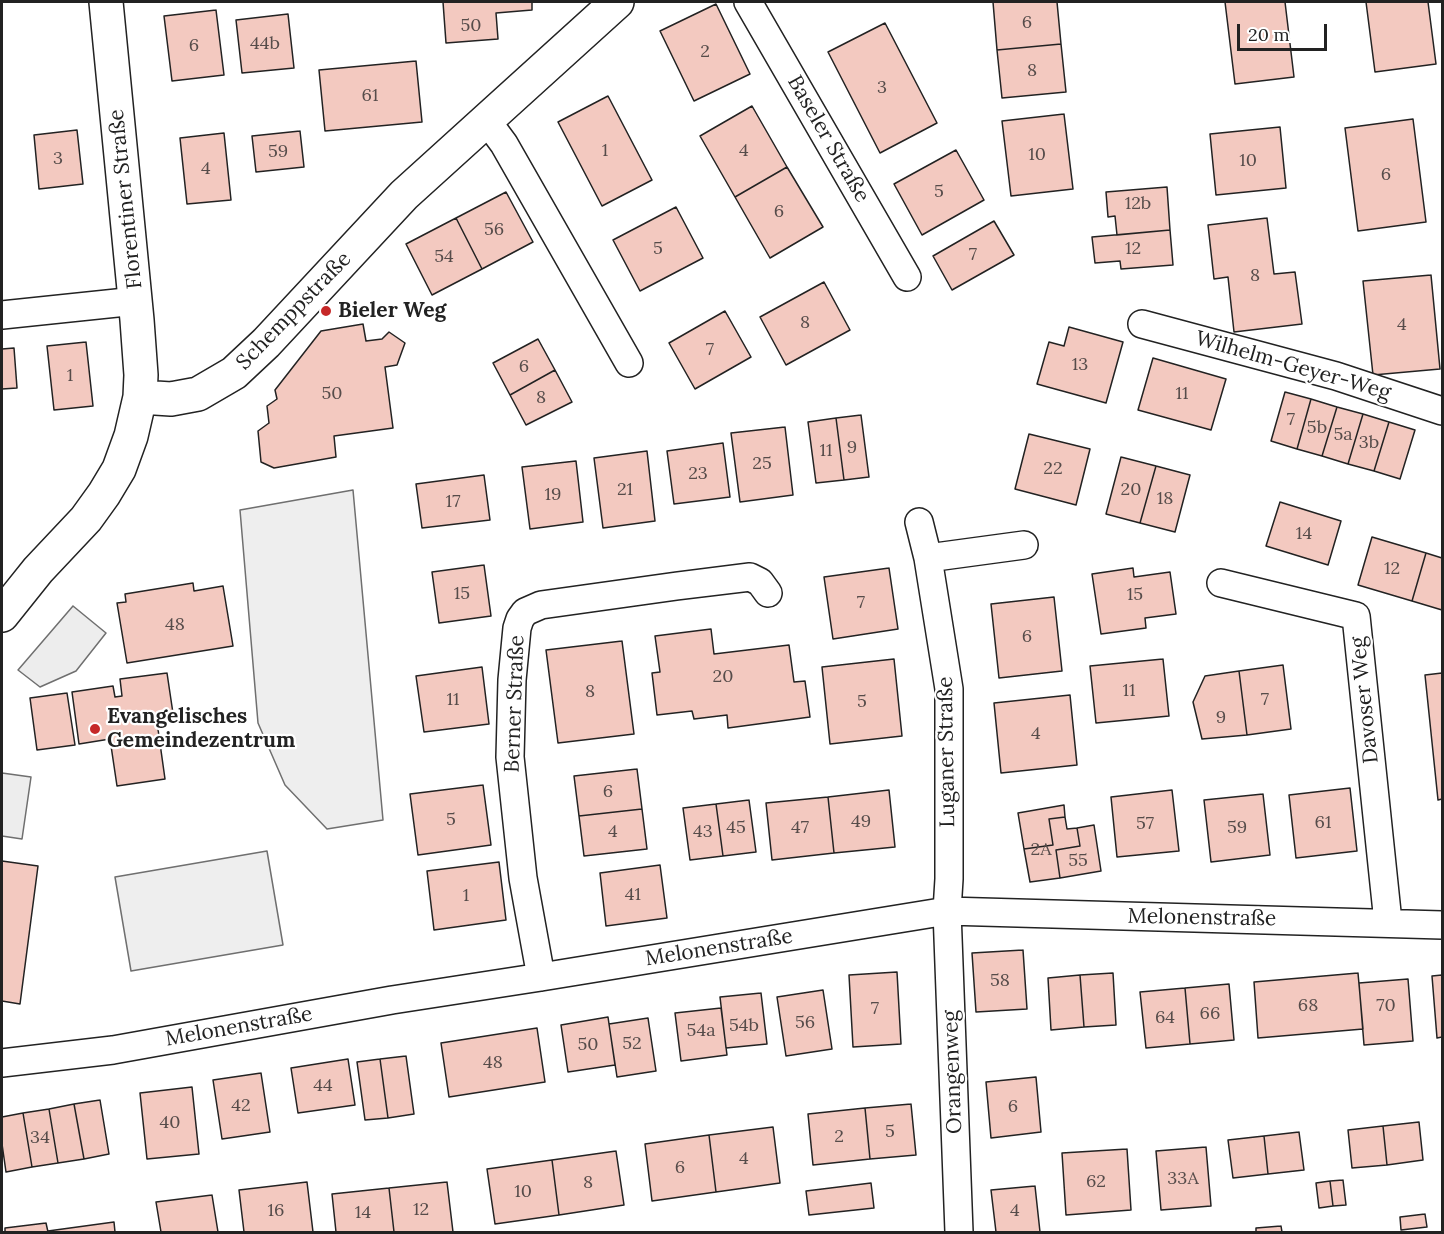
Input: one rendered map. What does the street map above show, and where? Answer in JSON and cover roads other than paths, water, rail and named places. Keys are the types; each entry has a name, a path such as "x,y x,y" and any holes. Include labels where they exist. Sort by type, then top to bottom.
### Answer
{"street":[{"name":"Florentiner Straße","path":"106,2 136,301 141,375 140,397"},
{"name":"Schemppstraße","path":"140,397 171,399 198,394 234,373 404,195 617,2"},
{"name":"Baseler Straße","path":"748,2 907,277"},
{"path":"487,121 504,144 629,363"},
{"path":"2,315 136,301"},
{"name":"Wilhelm-Geyer-Weg","path":"1142,324 1336,376 1443,411"},
{"path":"2,615 38,570 86,519 104,494 119,469 140,397"},
{"name":"Luganer Straße","path":"919,522 928,558 949,689 948,911"},
{"path":"928,558 1024,545"},
{"name":"Berner Straße","path":"541,977 523,878 510,757 512,680 516,628 520,619 525,612 541,605 750,577 760,582 768,593"},
{"name":"Davoser Weg","path":"1221,583 1356,616 1388,922"},
{"name":"Melonenstraße","path":"2,1063 113,1050 380,1002 948,911 1443,924"},
{"name":"Orangenweg","path":"948,911 959,1233"}],"place":[{"name":"Bieler Weg","path":"326,311"},
{"name":"Evangelisches Gemeindezentrum","path":"95,729"}]}
